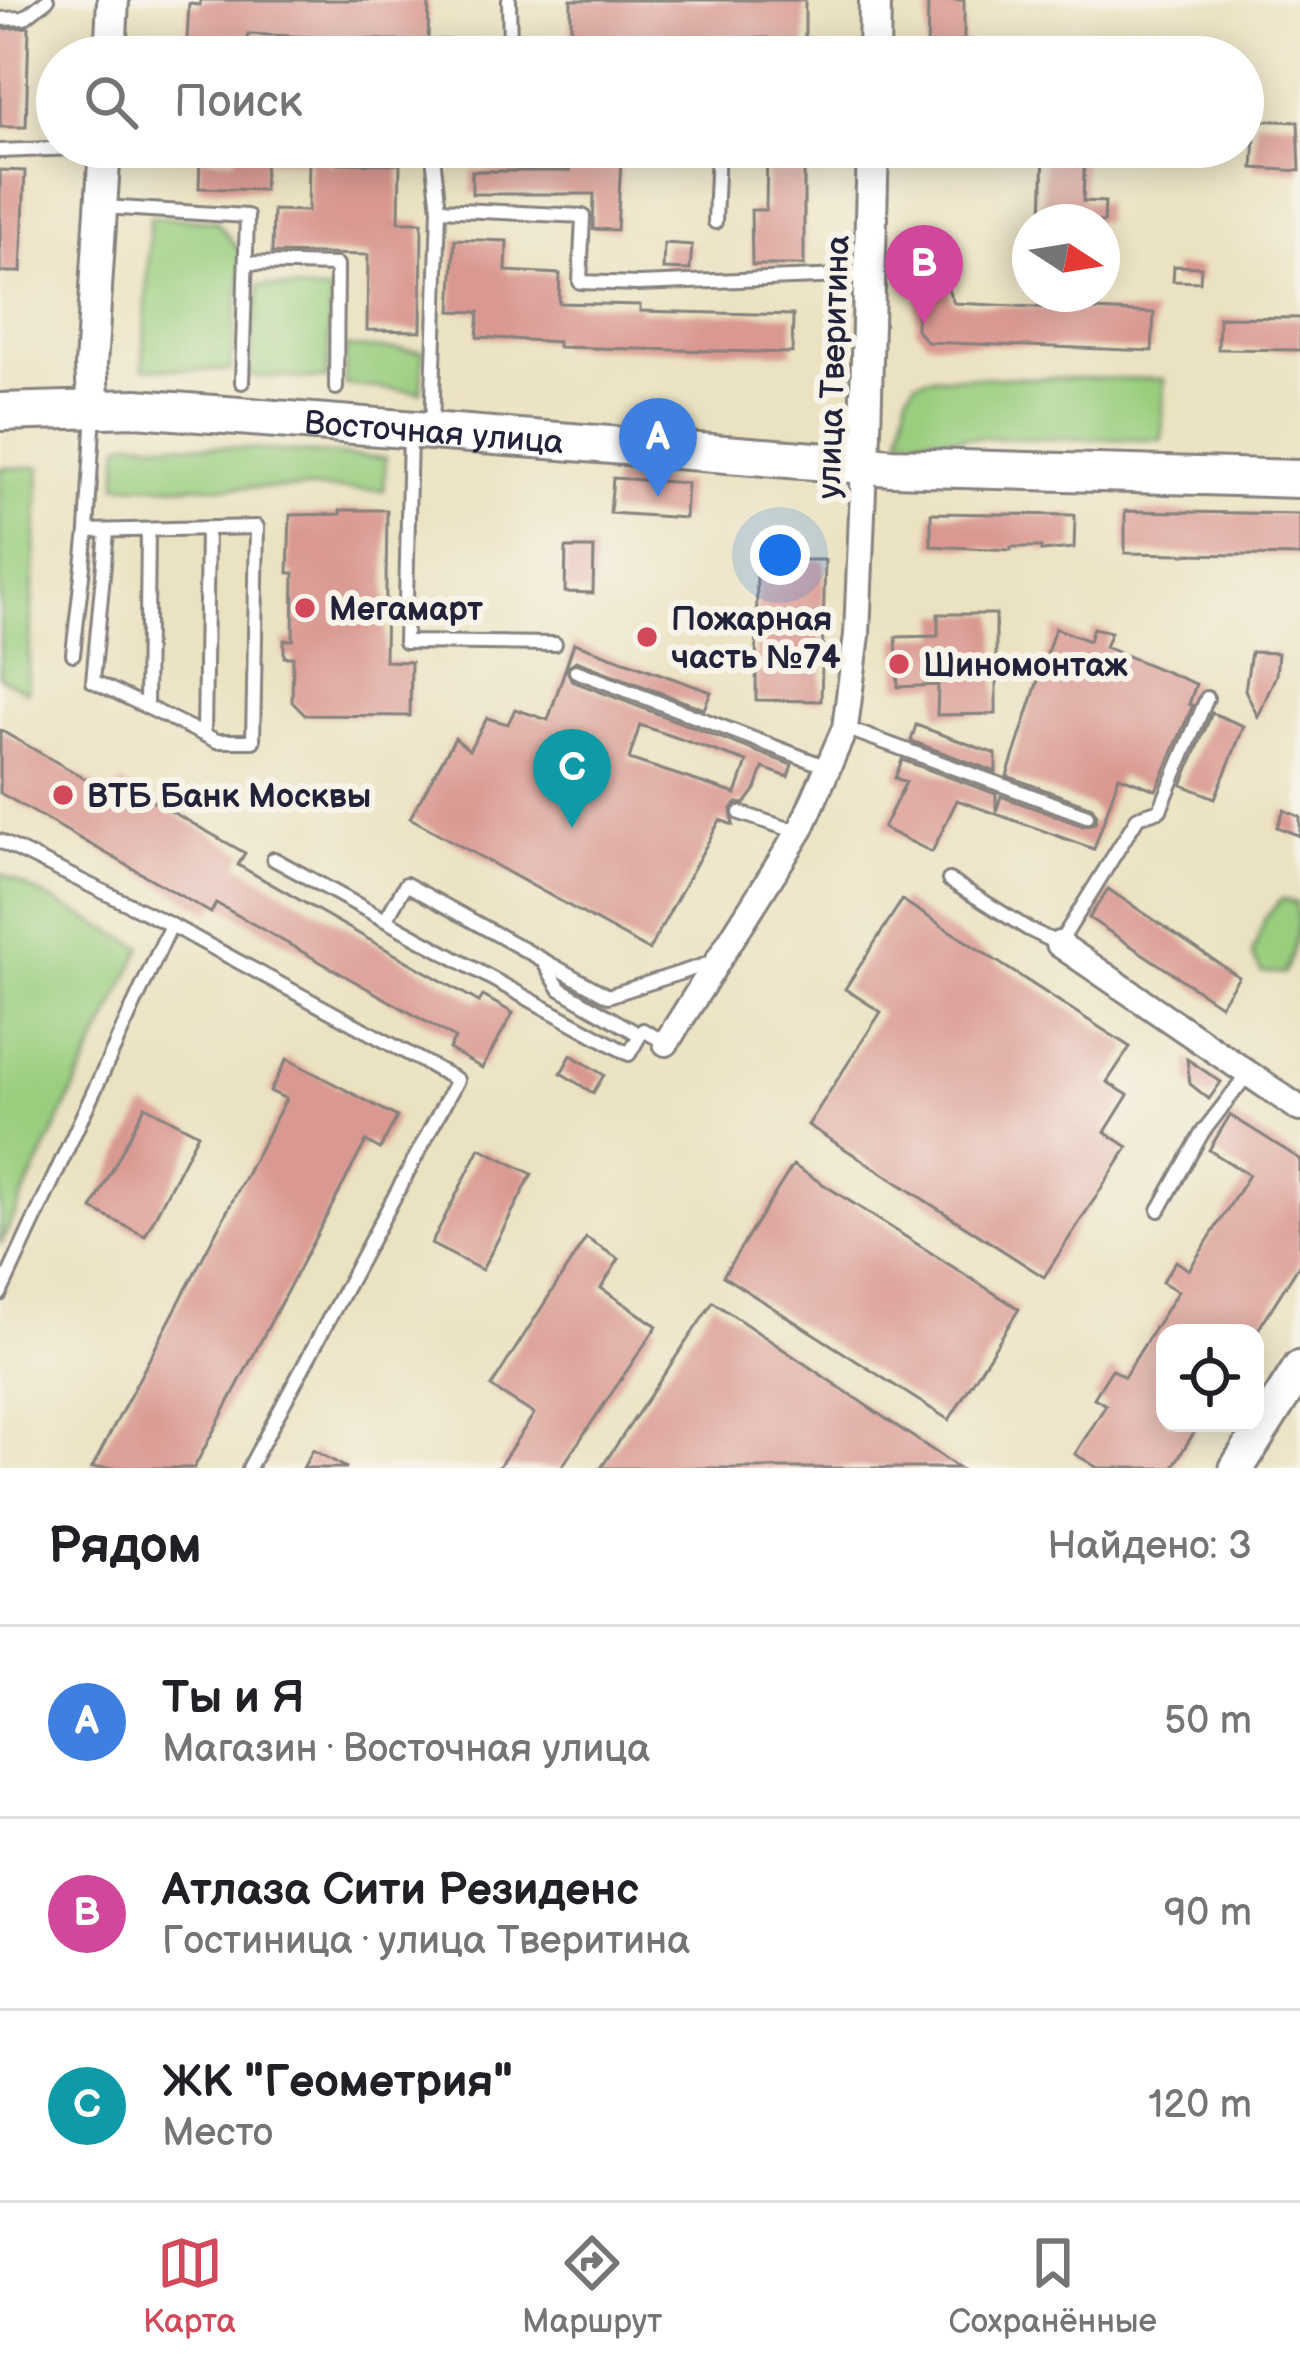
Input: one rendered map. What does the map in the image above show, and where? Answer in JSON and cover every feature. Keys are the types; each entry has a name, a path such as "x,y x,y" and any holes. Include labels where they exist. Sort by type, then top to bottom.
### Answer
{"main road":[{"name":"Восточная улица","path":"0,412 136,408 864,465 1300,479"},
{"path":"1237,1468 1300,1368"}],"street":[{"path":"111,36 113,0"},
{"path":"874,36 875,0"},
{"path":"94,410 91,366 102,168"},
{"name":"улица Тверитина","path":"666,1043 798,832 845,728 857,635 874,168"},
{"path":"1059,944 1300,1108"}],"lane":[{"path":"0,19 24,18 47,0"},
{"path":"509,0 510,36"},
{"path":"0,151 36,150"},
{"path":"435,168 440,209 405,642 555,644"},
{"path":"715,222 717,168"},
{"path":"101,207 247,216 242,382"},
{"path":"440,209 583,216 580,282 872,275"},
{"path":"245,263 337,265 336,388"},
{"path":"73,654 94,410"},
{"path":"87,531 256,527 253,741 218,741 93,681 107,532"},
{"path":"204,734 207,529"},
{"path":"146,706 148,530"},
{"path":"576,671 828,768"},
{"path":"949,880 1059,944 1138,818 1160,810 1207,698"},
{"path":"845,728 1087,816"},
{"path":"740,813 798,832"},
{"path":"0,841 171,925 457,1080 249,1468"},
{"path":"274,859 629,1054 643,1030 666,1043"},
{"path":"386,919 406,884 608,996 719,960"},
{"path":"0,1294 171,925"},
{"path":"543,960 560,989 640,1035"},
{"path":"1159,1210 1202,1132 1247,1075"}],"green space":[{"path":"150,217 216,221 243,255 230,371 143,368"},
{"path":"259,285 331,293 327,379 248,376"},
{"path":"346,347 423,351 421,392 345,385"},
{"path":"931,377 1164,379 1162,440 901,437 908,392 916,381"},
{"path":"129,441 386,458 384,490 117,485 120,446"},
{"path":"40,467 27,692 0,677 0,468"},
{"path":"0,873 142,947 0,1245"},
{"path":"1282,899 1296,903 1294,948 1284,974 1262,972 1252,955 1265,918"}],"building":[{"path":"200,0 429,0 428,36 187,36 189,4 200,5"},
{"path":"571,0 805,0 805,36 571,36"},
{"path":"928,0 964,0 964,36 927,36"},
{"path":"29,27 26,127 0,127 0,29"},
{"path":"1264,120 1298,122 1300,171 1253,168 1264,168"},
{"path":"200,168 265,168 264,190 199,188"},
{"path":"309,168 400,168 399,222 422,222 421,331 367,330 368,255 272,253 273,210 308,211"},
{"path":"621,168 617,230 593,229 594,194 472,194 472,171"},
{"path":"767,168 804,168 804,265 752,265 751,210 766,210"},
{"path":"1043,168 1084,168 1083,201 1105,202 1042,204"},
{"path":"0,170 25,171 21,272 0,272"},
{"path":"455,239 507,241 506,271 560,274 559,303 640,305 640,311 793,315 792,353 558,347 558,342 477,337 479,312 451,311"},
{"path":"664,243 692,245 690,270 663,269"},
{"path":"1174,266 1201,267 1200,282 1173,281"},
{"path":"918,267 938,268 954,303 1012,306 1012,312 1154,313 1152,351 927,342 916,329"},
{"path":"1219,317 1300,318 1300,350 1218,349"},
{"path":"613,478 687,483 685,518 610,513"},
{"path":"340,510 387,510 385,661 411,662 410,716 305,715 292,702 293,657 284,657 284,640 293,640 290,515 340,514"},
{"path":"1125,511 1300,514 1300,556 1125,553"},
{"path":"931,513 1075,515 1074,548 931,546"},
{"path":"566,548 594,548 593,593 565,592"},
{"path":"757,560 825,560 821,701 756,700"},
{"path":"938,614 996,614 996,714 937,715 938,685 898,687 896,637 938,636"},
{"path":"1055,628 1089,641 1093,628 1111,632 1105,647 1196,684 1189,704 1193,705 1156,790 1119,776 1094,849 957,800 932,852 883,828 906,782 895,778 902,760 996,794 996,812 1001,796 1083,826 1095,823 1092,807 1007,776"},
{"path":"574,643 711,692 704,709 576,661 566,668 572,681 792,765 788,777 763,768 745,804 737,803 731,809 733,825 720,820 649,950 410,818 455,738 469,750 487,718 508,724 515,709 548,720","holes":["640,725 747,762 736,794 629,759"]},
{"path":"1251,652 1278,653 1276,675 1258,717 1245,690"},
{"path":"1212,713 1244,726 1215,798 1182,785"},
{"path":"916,725 996,754 996,772 911,741"},
{"path":"0,730 114,795 121,783 245,853 238,865 479,1002 483,996 513,1013 482,1068 449,1049 455,1038 216,903 211,913 0,793"},
{"path":"1284,810 1300,817 1300,836 1277,827"},
{"path":"1108,889 1239,977 1220,1005 1089,918"},
{"path":"902,900 1130,1047 1107,1082 1128,1095 1105,1132 1128,1147 1044,1277 808,1125 881,1012 845,989"},
{"path":"571,1055 604,1075 593,1093 561,1073"},
{"path":"287,1059 397,1117 380,1149 366,1141 194,1468 92,1468 286,1099 270,1091"},
{"path":"1187,1059 1221,1082 1209,1099 1190,1084"},
{"path":"145,1106 198,1134 145,1236 92,1209"},
{"path":"1230,1115 1300,1159 1300,1263 1262,1324 1157,1324 1178,1291 1162,1282 1176,1261 1189,1270 1249,1175 1209,1150"},
{"path":"480,1148 532,1174 482,1270 431,1244"},
{"path":"793,1165 1019,1309 949,1420 723,1276"},
{"path":"586,1238 619,1259 601,1288 657,1326 561,1468 498,1468 534,1414 491,1387"},
{"path":"713,1302 959,1468 601,1468"},
{"path":"1156,1326 1156,1432 1194,1432 1172,1468 1098,1468 1075,1454 1106,1405 1094,1398 1112,1369 1124,1377"},
{"path":"313,1450 347,1468 303,1468"}],"place":[{"name":"Атлаза Сити Резиденс","path":"924,324"},
{"name":"Ты и Я","path":"658,497"},
{"name":"Мегамарт","path":"305,608"},
{"name":"Пожарная часть №74","path":"647,637"},
{"name":"Шиномонтаж","path":"899,664"},
{"name":"ВТБ Банк Москвы","path":"63,795"},
{"name":"ЖК \"Геометрия\"","path":"572,828"}]}
